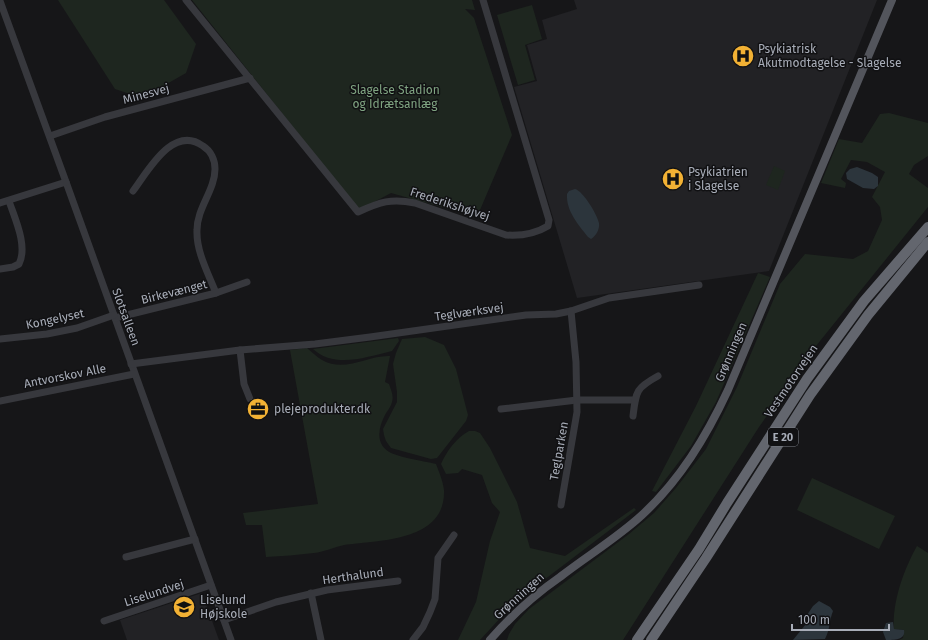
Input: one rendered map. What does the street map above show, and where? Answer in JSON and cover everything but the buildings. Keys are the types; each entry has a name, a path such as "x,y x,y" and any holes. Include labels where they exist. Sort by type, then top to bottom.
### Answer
{"highway":[{"name":"Vestmotorvejen","path":"637,640 699,549 807,379 864,301 928,226"},
{"name":"Vestmotorvejen","path":"650,640 706,558 810,396 868,315 928,242"}],"main road":[{"name":"Grønningen","path":"490,640 511,617 537,594 618,535 642,515 665,491 686,465 702,441 728,390 892,0"}],"street":[{"name":"Frederikshøjvej","path":"186,0 358,212 379,202 403,200 506,234 518,236 542,230 548,226 549,220 482,0"},
{"name":"Slotsalleen","path":"0,1 231,640"},
{"name":"Minesvej","path":"50,136 105,117 250,78"},
{"name":"Birkevænget","path":"133,191 165,149 175,142 186,140 196,142 203,145 210,152 214,158 214,176 199,217 197,238 198,247 216,293"},
{"path":"0,203 66,182"},
{"path":"0,269 13,267 19,264 22,253 22,244 9,201"},
{"name":"Birkevænget","path":"114,317 216,293 247,282"},
{"name":"Teglværksvej","path":"131,364 240,350 321,343 526,315 556,314 571,311 609,298 699,285"},
{"name":"Teglparken","path":"561,505 575,428 577,400 576,362 571,311"},
{"name":"Kongelyset","path":"0,339 41,335 77,328 114,317"},
{"path":"240,350 244,384 250,399"},
{"name":"Antvorskov Alle","path":"0,401 134,374"},
{"path":"633,416 638,390 643,384 658,376"},
{"name":"Teglparken","path":"502,409 577,400 635,400"},
{"path":"413,640 423,626 435,599 438,558 440,553 454,535"},
{"path":"126,557 195,539"},
{"name":"Herthalund","path":"224,620 276,602 311,593 398,581"},
{"name":"Liselundvej","path":"104,621 211,585"},
{"name":"Herthalund","path":"311,593 322,640"}],"shaded area":[{"name":"Psykiatrien i Slagelse","path":"574,0 877,0 769,271 577,298 514,87 537,81 527,45 547,39 542,20 577,9"},
{"path":"857,167 878,177 878,186 874,189 863,188 847,179 846,173 850,169"},
{"path":"575,189 582,194 589,203 596,214 599,223 597,232 591,239 577,222 568,206 567,194 569,191"},
{"name":"Liselund Højskole","path":"202,593 219,640 127,640 120,620"},
{"path":"819,601 830,607 833,611 825,639 793,640 806,624 807,615 813,606"},
{"path":"893,622 894,629 904,630 903,636 899,639 886,640 883,632 886,623"}],"green space":[{"path":"58,0 164,0 196,44 186,73 142,98 115,89"},
{"name":"Slagelse Stadion og Idrætsanlæg","path":"192,0 472,0 475,10 465,9 474,18 512,135 477,217 391,193 359,210"},
{"path":"532,5 542,39 525,45 535,80 518,85 497,15"},
{"path":"889,113 928,123 928,156 914,165 909,174 928,188 928,207 816,346 759,427 623,640 507,640 515,624 529,609 629,534 654,513 676,488 706,449 737,387 780,284 805,254 853,259 868,251 882,220 880,207 872,197 885,172 867,162 851,160 841,179 846,183 845,188 821,183 839,139 862,143 880,114"},
{"path":"774,166 785,171 778,190 766,185"},
{"path":"758,273 770,277 716,402 691,446 656,492 652,491 696,406"},
{"path":"425,337 444,345 456,369 468,415 466,421 437,458 431,459 391,448 386,441 383,429 397,402 393,364 402,339"},
{"path":"398,338 399,341 392,351 351,360 331,359 313,349"},
{"path":"307,348 322,360 331,364 339,365 382,356 390,356 385,382 389,384 393,400 381,425 379,436 382,446 391,453 436,464 444,490 442,507 434,520 422,529 408,535 392,539 344,545 318,552 266,557 262,525 246,525 243,513 318,504 290,350"},
{"path":"469,431 480,433 490,448 517,502 530,548 565,556 634,508 636,510 515,602 480,640 458,640 476,602 490,541 500,512 492,503 482,475 462,469 458,473 446,474 441,464 452,445"},
{"path":"812,478 895,516 879,549 797,510"},
{"path":"917,546 928,553 928,640 899,640 903,638 904,630 894,629 897,597 903,575"}],"place":[{"name":"Psykiatrisk Akutmodtagelse - Slagelse","path":"743,56"},
{"name":"Psykiatrien i Slagelse","path":"673,179"},
{"name":"plejeprodukter.dk","path":"258,409"},
{"name":"Liselund Højskole","path":"184,607"}]}
